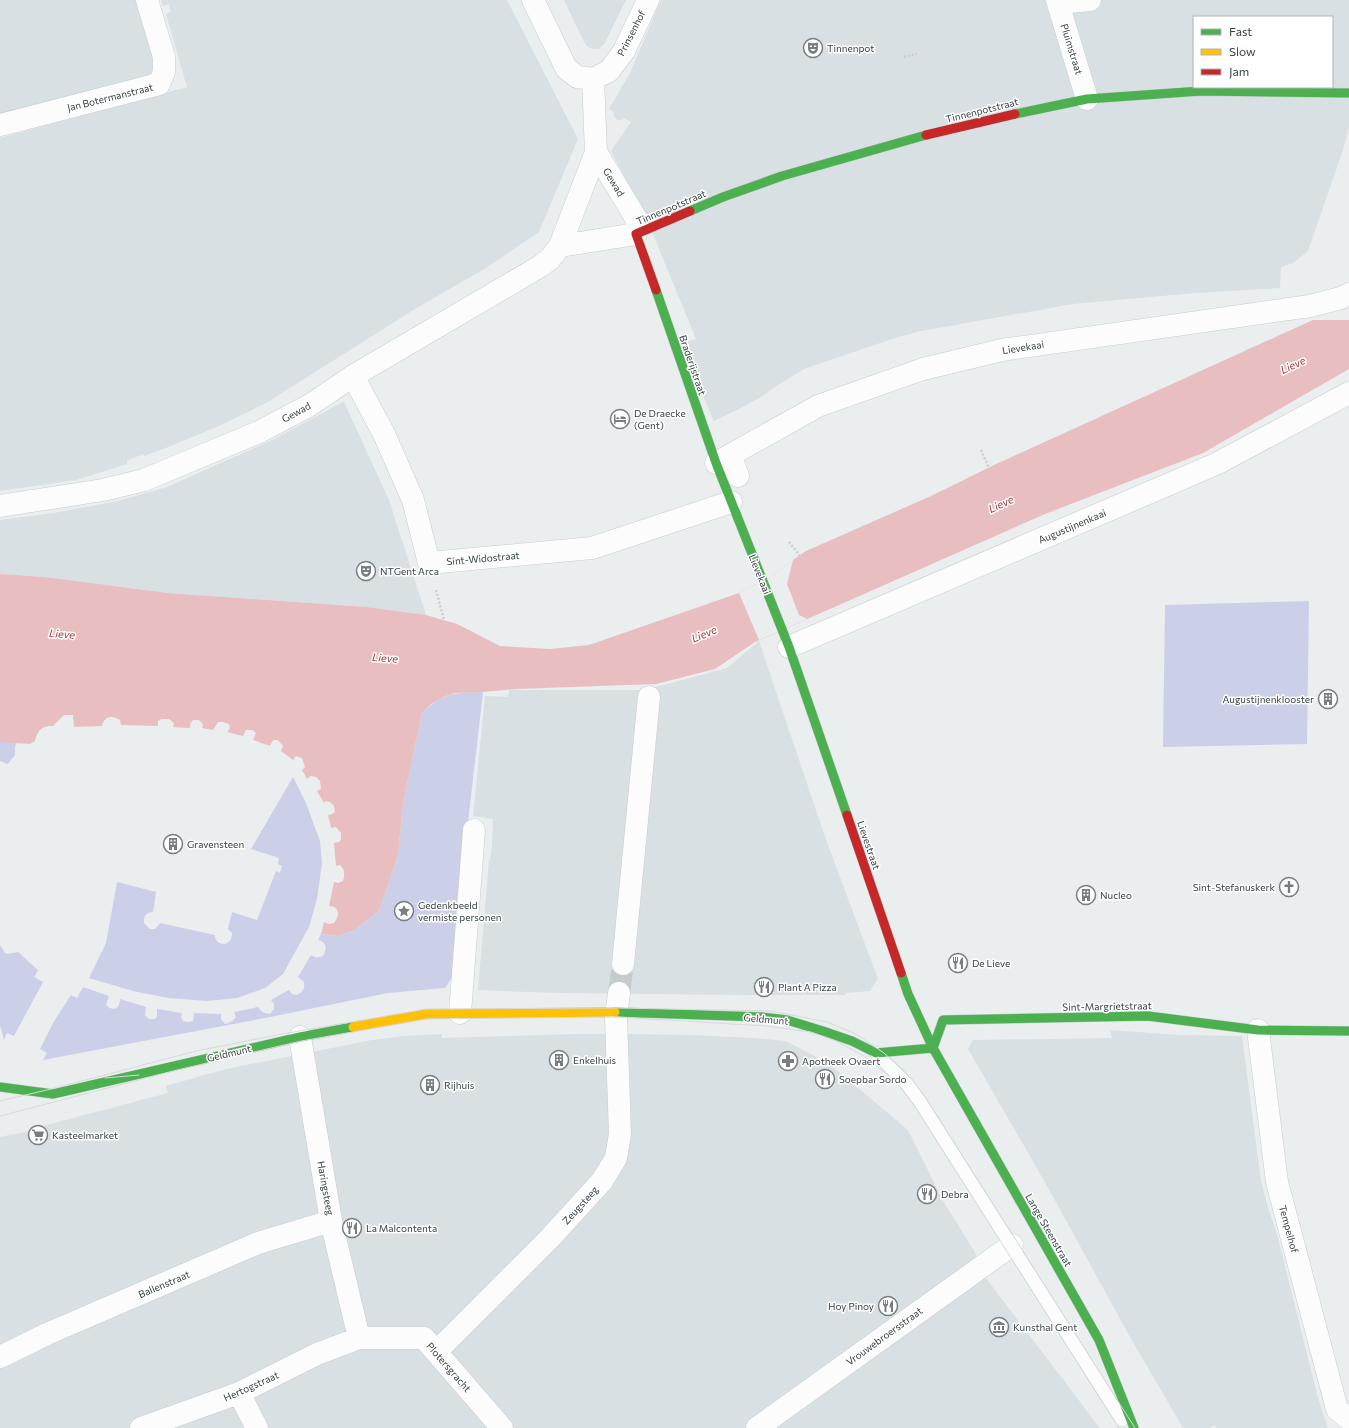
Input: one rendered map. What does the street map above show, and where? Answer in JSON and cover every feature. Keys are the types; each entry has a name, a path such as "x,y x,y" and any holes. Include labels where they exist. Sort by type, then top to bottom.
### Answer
{"street":[{"name":"Jan Botermanstraat","path":"0,125 159,84 164,72 164,57 147,0"},
{"path":"533,0 566,68 577,77 593,79 596,152"},
{"name":"Prinsenhof","path":"593,79 609,71 624,51 648,0"},
{"path":"1057,2 1090,0"},
{"name":"Pluimstraat","path":"1057,2 1087,99"},
{"name":"Tinnenpotstraat","path":"636,234 723,197 782,176 931,134 1017,113 1087,99 1201,91 1349,93"},
{"name":"Gewad","path":"596,152 637,220 636,234"},
{"name":"Gewad","path":"0,506 103,490 144,480 259,432 310,405 353,376 539,267 550,259 560,246 596,152"},
{"path":"560,246 636,234"},
{"name":"Braderijstraat","path":"636,234 723,459 731,502"},
{"name":"Lievekaai","path":"723,459 818,406 923,369 1002,350 1310,306 1341,298 1349,294"},
{"name":"Sint-Widostraat","path":"353,376 384,434 413,500 429,563 592,548 731,502"},
{"name":"Augustijnenkaai","path":"786,638 1216,464 1349,393"},
{"path":"723,459 738,476"},
{"name":"Lievekaai","path":"731,502 786,638"},
{"name":"Lievestraat","path":"786,638 908,994 933,1048"},
{"path":"623,964 649,697"},
{"path":"460,1013 474,830"},
{"name":"Geldmunt","path":"0,1087 53,1094 300,1036 426,1014 617,1003 787,1020 852,1041 876,1053"},
{"name":"Zeugsteeg","path":"436,1352 550,1238 602,1181 616,1158 620,1134 617,1003"},
{"name":"Sint-Margrietstraat","path":"933,1048 943,1020 1148,1016 1258,1030 1349,1031"},
{"name":"Tempelhof","path":"1258,1030 1277,1182 1337,1409 1349,1419"},
{"name":"Haringsteeg","path":"300,1036 331,1221 359,1338"},
{"path":"876,1053 933,1048"},
{"name":"Lange Steenstraat","path":"933,1048 1099,1340 1134,1428"},
{"name":"Ballenstraat","path":"0,1357 47,1334 258,1243 331,1221"},
{"name":"Vrouwebroersstraat","path":"757,1428 1012,1245"},
{"name":"Plotersgracht","path":"359,1338 424,1338 502,1428"},
{"name":"Hertogstraat","path":"141,1428 239,1393 317,1354 359,1338"},
{"path":"239,1393 257,1428"}],"lane":[{"path":"876,1053 907,1084 1012,1245 1127,1428"}],"path":[{"path":"904,57 917,54"},
{"path":"981,450 989,468"},
{"path":"789,542 800,556"}],"shaded area":[{"path":"0,0 138,0 160,71 0,120"},
{"path":"161,0 507,0 578,139 539,232 486,268 415,309 266,403 221,425 171,446 144,456 143,454 127,461 127,464 124,465 76,480 0,491 0,138 187,87 166,14 171,12 169,4 163,6"},
{"path":"564,0 626,0 605,43 599,49 593,49 588,47 584,42"},
{"path":"661,0 1349,0 1349,127 1342,153 1308,251 1293,263 1281,267 1280,288 1196,293 1073,304 921,331 895,338 804,369 767,392 768,393 714,421 680,344 696,339 646,217 611,151 631,122 624,118 622,120 617,120 613,115 614,112 609,109 630,73"},
{"path":"343,402 389,500 426,615 367,607 168,593 45,577 0,574 0,520 54,513 118,501 167,487 270,441"},
{"path":"1309,601 1307,744 1163,747 1165,605"},
{"path":"759,641 825,837 878,979 870,991 846,993 846,995 747,995 557,993 478,990 489,861 492,845 493,819 473,816 485,696 508,697 509,690 645,690 727,668"},
{"path":"0,678 16,744 15,755 8,764 0,761"},
{"path":"483,692 465,848 457,970 445,988 388,993 43,1060 47,1053 40,1049 53,1023 71,995 77,998 83,987 109,996 106,1005 114,1009 119,1005 120,999 146,1007 145,1015 149,1019 154,1019 157,1017 157,1009 182,1013 181,1017 183,1021 188,1022 193,1021 194,1013 221,1014 221,1019 225,1024 234,1020 236,1017 234,1012 258,1007 263,1012 270,1014 274,1009 274,1004 271,1000 289,990 292,994 297,995 301,993 304,988 304,982 298,977 311,955 315,957 323,956 326,948 323,942 318,940 321,934 338,936 354,930 379,911 398,855 403,803 422,713 443,697 464,693"},
{"path":"293,777 306,803 320,841 322,863 317,899 309,927 283,974 265,988 237,998 207,1001 168,998 133,991 89,978 106,943 117,882 156,892 153,912 147,914 144,919 144,923 150,929 155,929 160,923 215,935 218,942 225,944 232,937 232,933 228,929 232,912 257,920 276,871 280,873 282,866 278,864 279,858 251,849"},
{"path":"0,945 5,953 8,954 18,952 38,970 34,977 43,982 14,1036 7,1033 4,1040 0,1025"},
{"path":"1110,1030 1179,1035 1242,1036 1261,1181 1278,1238 1318,1398 1328,1428 1216,1428 1215,1425 1210,1428 1183,1428 1130,1337 1046,1184 968,1049 973,1040 1112,1038"},
{"path":"442,1034 442,1038 624,1034 753,1038 786,1041 824,1061 908,1130 943,1201 976,1254 975,1258 985,1277 1100,1428 0,1428 0,1137 34,1130 35,1128 168,1093 166,1086 226,1069 372,1040 403,1036"}],"water":[{"name":"Lieve","path":"1313,320 1349,320 1349,369 1203,453 1045,514 755,642 715,669 656,684 516,689 455,693 431,704 422,713 403,803 398,855 379,911 354,930 338,936 321,934 324,922 329,924 334,923 336,920 338,915 337,910 333,906 329,906 334,882 338,883 343,881 344,877 342,867 340,865 336,866 334,843 341,840 341,833 336,827 331,828 328,815 335,812 334,806 330,802 326,801 324,803 317,791 321,789 320,781 316,777 311,776 307,779 302,770 305,767 302,758 296,756 293,760 281,751 283,746 278,740 273,740 270,746 253,740 256,733 252,730 246,730 243,736 227,732 230,728 229,724 223,722 218,722 213,730 202,728 203,724 199,720 193,720 190,724 190,728 173,727 174,723 169,719 162,719 158,721 158,726 121,725 120,720 114,717 109,717 106,718 102,726 74,727 73,715 64,715 53,726 41,729 37,734 35,741 30,744 0,742 0,574 45,577 168,593 367,607 426,615 457,624 500,646 550,649 589,645 739,593 774,575 806,551 931,496 996,464"}],"pier":[{"path":"793,560 787,584 799,615 807,619 759,640 739,593 774,575"}],"tunnel":[{"path":"619,993 623,964"}],"tram line":[{"path":"0,1101 196,1051 282,1034 426,1009 616,1008 771,1011 827,1022 856,1034 884,1053 912,1079 926,1098 1135,1428"},
{"path":"0,1116 173,1071 301,1041 427,1019 616,1017 766,1026 811,1032 836,1041 864,1056 888,1075 901,1088 914,1105 1119,1428"},
{"path":"105,1078 139,1075"}],"traffic: fast":[{"path":"1015,114 1087,99 1201,91 1349,93"},
{"path":"690,211 723,197 782,176 926,135"},
{"path":"656,290 716,463 789,647 847,815"},
{"path":"901,973 908,994 933,1048 1099,1340 1134,1428"},
{"path":"615,1012 761,1017 787,1020 823,1031 852,1041 876,1053 933,1048"},
{"path":"933,1048 943,1020 1148,1016 1258,1030 1349,1031"},
{"path":"0,1087 53,1094 300,1037 353,1027"}],"traffic: slow":[{"path":"353,1027 426,1014 615,1012"}],"traffic: jam":[{"path":"926,135 1015,114"},
{"path":"656,290 636,234 690,211"},
{"path":"847,815 901,973"}],"place":[{"name":"Tinnenpot","path":"813,48"},
{"name":"De Draecke (Gent)","path":"620,419"},
{"name":"NTGent Arca","path":"366,571"},
{"name":"Augustijnenklooster","path":"1328,699"},
{"name":"Gravensteen","path":"173,844"},
{"name":"Sint-Stefanuskerk","path":"1289,887"},
{"name":"Nucleo","path":"1086,895"},
{"name":"Gedenkbeeld vermiste personen","path":"404,911"},
{"name":"De Lieve","path":"958,963"},
{"name":"Plant A Pizza","path":"764,987"},
{"name":"Enkelhuis","path":"559,1060"},
{"name":"Apotheek Ovaert","path":"788,1061"},
{"name":"Soepbar Sordo","path":"825,1079"},
{"name":"Rijhuis","path":"430,1085"},
{"name":"Kasteelmarket","path":"38,1135"},
{"name":"Debra","path":"927,1194"},
{"name":"La Malcontenta","path":"352,1228"},
{"name":"Hoy Pinoy","path":"888,1306"},
{"name":"Kunsthal Gent","path":"999,1327"}]}
